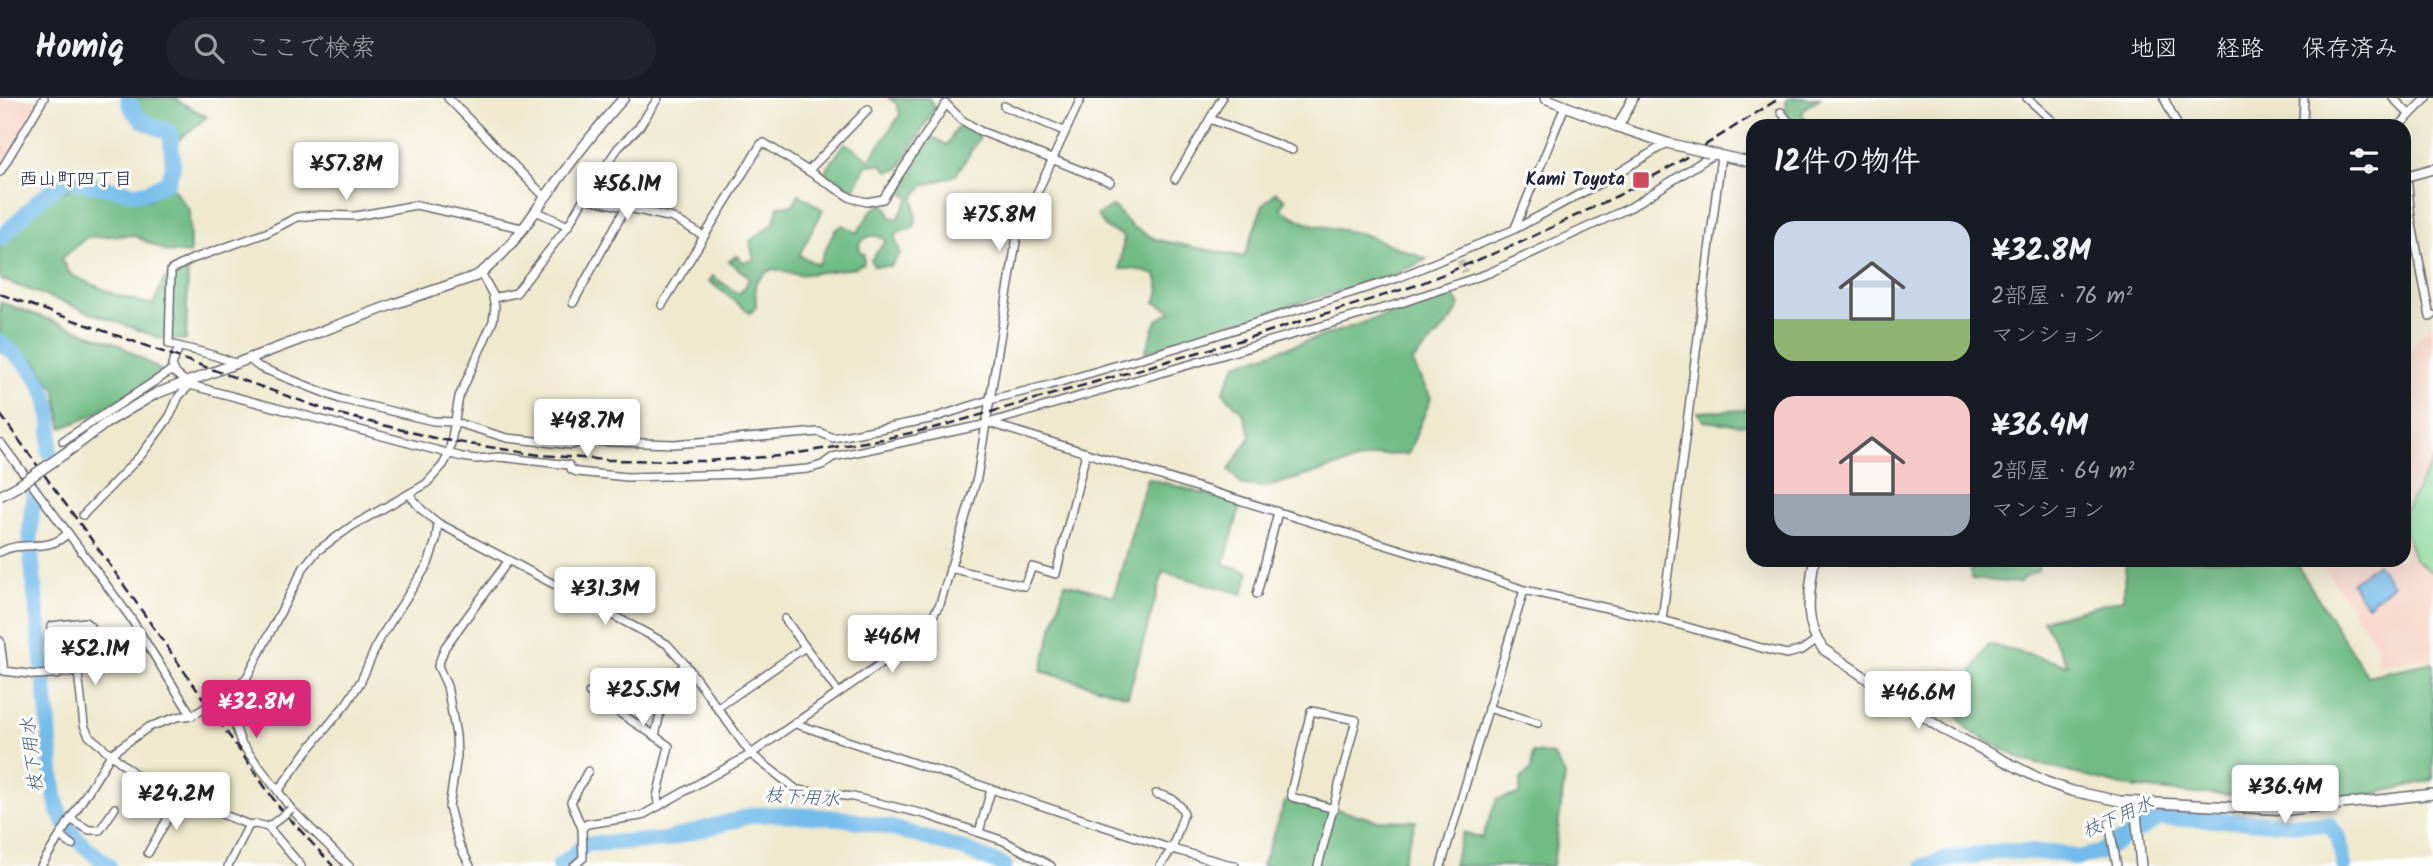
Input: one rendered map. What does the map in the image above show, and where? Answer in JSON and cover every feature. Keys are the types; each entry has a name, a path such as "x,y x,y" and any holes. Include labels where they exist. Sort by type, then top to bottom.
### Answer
{"street":[{"path":"0,172 44,98"},
{"path":"448,98 545,197"},
{"path":"0,496 19,486 106,423 140,403 234,363 481,273 499,258 624,98"},
{"path":"494,298 516,293 568,226 618,148 639,127 658,98"},
{"path":"582,831 587,824 641,816 751,754 838,692 889,660 923,632 940,604 977,478 1017,236 1081,98"},
{"path":"1175,179 1222,98"},
{"path":"1545,98 1667,143 1746,161"},
{"path":"1618,127 1633,98"},
{"path":"2027,98 2050,119"},
{"path":"2164,98 2174,119"},
{"path":"2303,119 2304,98"},
{"path":"2393,98 2410,115"},
{"path":"2406,119 2427,98"},
{"path":"662,305 764,143 851,198 867,202 883,199 946,104 962,120 980,131 1110,182"},
{"path":"1004,106 1064,131"},
{"path":"1515,229 1565,106"},
{"path":"808,171 868,109"},
{"path":"1781,112 1786,119"},
{"path":"1210,119 1292,150"},
{"path":"248,358 259,367 340,399 433,421 454,422 507,438 572,445 583,442 674,444 819,432 833,439 930,419 989,400 1050,385 1208,338 1458,257 1615,175 1667,143"},
{"path":"179,347 172,365 175,372 188,383 476,460 500,457 569,465 577,472 627,477 744,474 808,469 822,465 832,457 988,423 1401,303 1469,280 1630,207 1714,155"},
{"path":"1662,620 1714,155"},
{"path":"2411,176 2433,169"},
{"path":"584,198 673,218 704,236"},
{"path":"234,363 210,352 200,353 169,344 171,270 297,218 317,215 356,216 416,205 522,229"},
{"path":"573,303 626,207"},
{"path":"536,211 568,226"},
{"path":"2411,219 2430,317 2433,315"},
{"path":"1465,272 1469,280"},
{"path":"41,866 112,753 149,727 195,715 234,692 247,677 304,567 317,551 352,526 426,484 437,472 449,454 459,397 493,321 494,298 481,273"},
{"path":"63,441 170,372 175,372"},
{"path":"83,515 142,454 170,416 188,383"},
{"path":"988,423 1524,590 1662,620 1787,654 1802,650 1816,640"},
{"path":"0,443 130,617 195,715"},
{"path":"950,568 1024,586 1032,567 1056,574 1086,453"},
{"path":"409,494 421,509 438,523 667,644 686,665 751,754 793,788 801,792 877,802 924,814 1004,841 1051,866"},
{"path":"1257,594 1278,512"},
{"path":"278,791 361,681 379,640 428,564 438,523"},
{"path":"0,552 12,545 38,546 62,540 68,533"},
{"path":"470,866 459,844 449,807 457,756 456,735 447,686 438,666 445,647 509,560"},
{"path":"1813,567 1808,613 1816,640 1829,654 1914,710 1992,755 2046,782 2072,791 2135,802 2288,810 2433,794"},
{"path":"1441,866 1524,590"},
{"path":"785,619 838,692"},
{"path":"0,641 4,671 37,675 55,675 78,672 95,665 90,626 85,622 51,626 55,675"},
{"path":"717,708 805,647"},
{"path":"655,736 668,677 686,665"},
{"path":"78,672 84,725 89,736 136,775 180,797 249,825 268,827 291,808"},
{"path":"589,693 669,746 657,797 659,806"},
{"path":"220,698 233,719 241,743 291,808 349,866"},
{"path":"1488,708 1538,723"},
{"path":"1318,866 1334,809 1356,720 1311,711 1290,792 1292,797 1334,809"},
{"path":"796,724 1172,849 1235,866"},
{"path":"574,866 583,858 582,831 571,802 588,771"},
{"path":"979,832 992,790"},
{"path":"1156,794 1179,803 1184,813 1172,849 1160,866"},
{"path":"148,853 180,797"},
{"path":"2135,802 2141,866"},
{"path":"70,819 89,830 100,830 115,808"},
{"path":"2109,823 2117,866"},
{"path":"228,866 249,825"},
{"path":"268,827 292,863 301,866"},
{"path":"60,835 72,845"}],"shaded area":[{"path":"0,98 39,98 0,170"},
{"path":"2433,326 2433,659 2378,664 2377,645 2324,567 2411,567 2411,352 2419,336"}],"green space":[{"path":"132,98 177,98 207,117 177,141 134,114"},
{"path":"889,98 929,98 935,108 899,169 888,171 881,164 866,165 852,194 824,173 845,143 870,159 900,115 897,104"},
{"path":"1820,98 1806,107 1802,113 1805,119 1791,119 1786,113 1786,100"},
{"path":"959,125 965,126 980,137 956,175 923,186 914,197 916,223 912,229 899,231 895,238 900,253 891,266 874,266 871,260 886,240 875,236 859,243 860,252 864,254 864,263 854,268 799,275 773,269 755,283 756,307 750,313 709,281 712,276 739,294 749,277 729,261 736,256 744,262 754,260 750,241 774,223 778,206 793,205 799,194 823,210 799,255 818,265 835,230 843,225 857,233 872,210 882,204 887,207 890,217 898,219 910,197 894,189 929,135 947,145"},
{"path":"170,184 189,210 190,254 168,252 133,235 87,237 61,259 71,275 119,296 153,305 164,279 188,271 186,340 160,338 0,279 0,244 44,200 74,187 149,200"},
{"path":"1276,192 1285,199 1281,210 1306,223 1363,234 1427,259 1392,276 1275,310 1145,353 1157,320 1172,311 1155,302 1160,290 1156,275 1134,269 1120,269 1124,236 1106,228 1097,215 1113,206 1132,227 1157,240 1244,257 1263,205"},
{"path":"1453,294 1460,305 1451,321 1412,362 1431,398 1408,454 1377,455 1267,487 1242,485 1229,470 1251,436 1243,413 1223,392 1236,364"},
{"path":"0,302 118,344 165,373 91,416 62,428 56,391 36,362 0,338"},
{"path":"1746,410 1746,426 1703,421 1698,412"},
{"path":"2433,461 2433,573 2414,559 2411,550 2411,500"},
{"path":"1147,478 1241,504 1224,564 1249,572 1243,594 1163,572 1128,696 1041,671 1065,583 1114,596"},
{"path":"1970,567 2039,567 2038,571 2024,577 2019,583 1971,579"},
{"path":"2125,567 2298,567 2367,676 2433,662 2433,780 2366,796 2195,794 2122,786 2023,760 1966,729 1953,707 1988,644 2068,665 2043,620 2123,599"},
{"path":"1533,753 1553,755 1565,775 1553,866 1453,866 1463,832 1482,838 1497,799 1519,795 1521,779 1531,770"},
{"path":"1301,800 1376,820 1416,821 1401,866 1262,866 1285,802"}],"water":[{"path":"2373,567 2379,567 2393,585 2367,605 2351,583"}],"waterway":[{"name":"枝下用水","path":"0,239 40,199 66,180 135,193 147,192 168,181 173,166 170,132 138,117 128,98"},
{"name":"枝下用水","path":"0,342 26,365 43,389 51,418 49,452"},
{"name":"枝下用水","path":"34,496 31,556 57,806 70,831 109,866"},
{"name":"枝下用水","path":"559,866 587,844 665,840 753,815 777,814 841,818 888,827 963,849 1005,866"},
{"name":"枝下用水","path":"1924,866 2001,851 2060,853 2076,858 2099,853 2160,818 2330,825 2339,839 2344,866"}],"tunnel":[{"path":"1460,260 1465,272"}],"railway":[{"path":"1747,119 1780,98"},
{"path":"0,294 335,413 438,439 540,455 607,460 705,461 780,456 942,426 1238,341 1417,285 1519,243 1619,195 1672,166 1746,119"},
{"path":"0,414 107,561 279,807 333,866"}],"place":[{"name":"Kami Toyota","path":"1641,180"}],"district":[{"name":"西山町四丁目","path":"76,180"}]}
